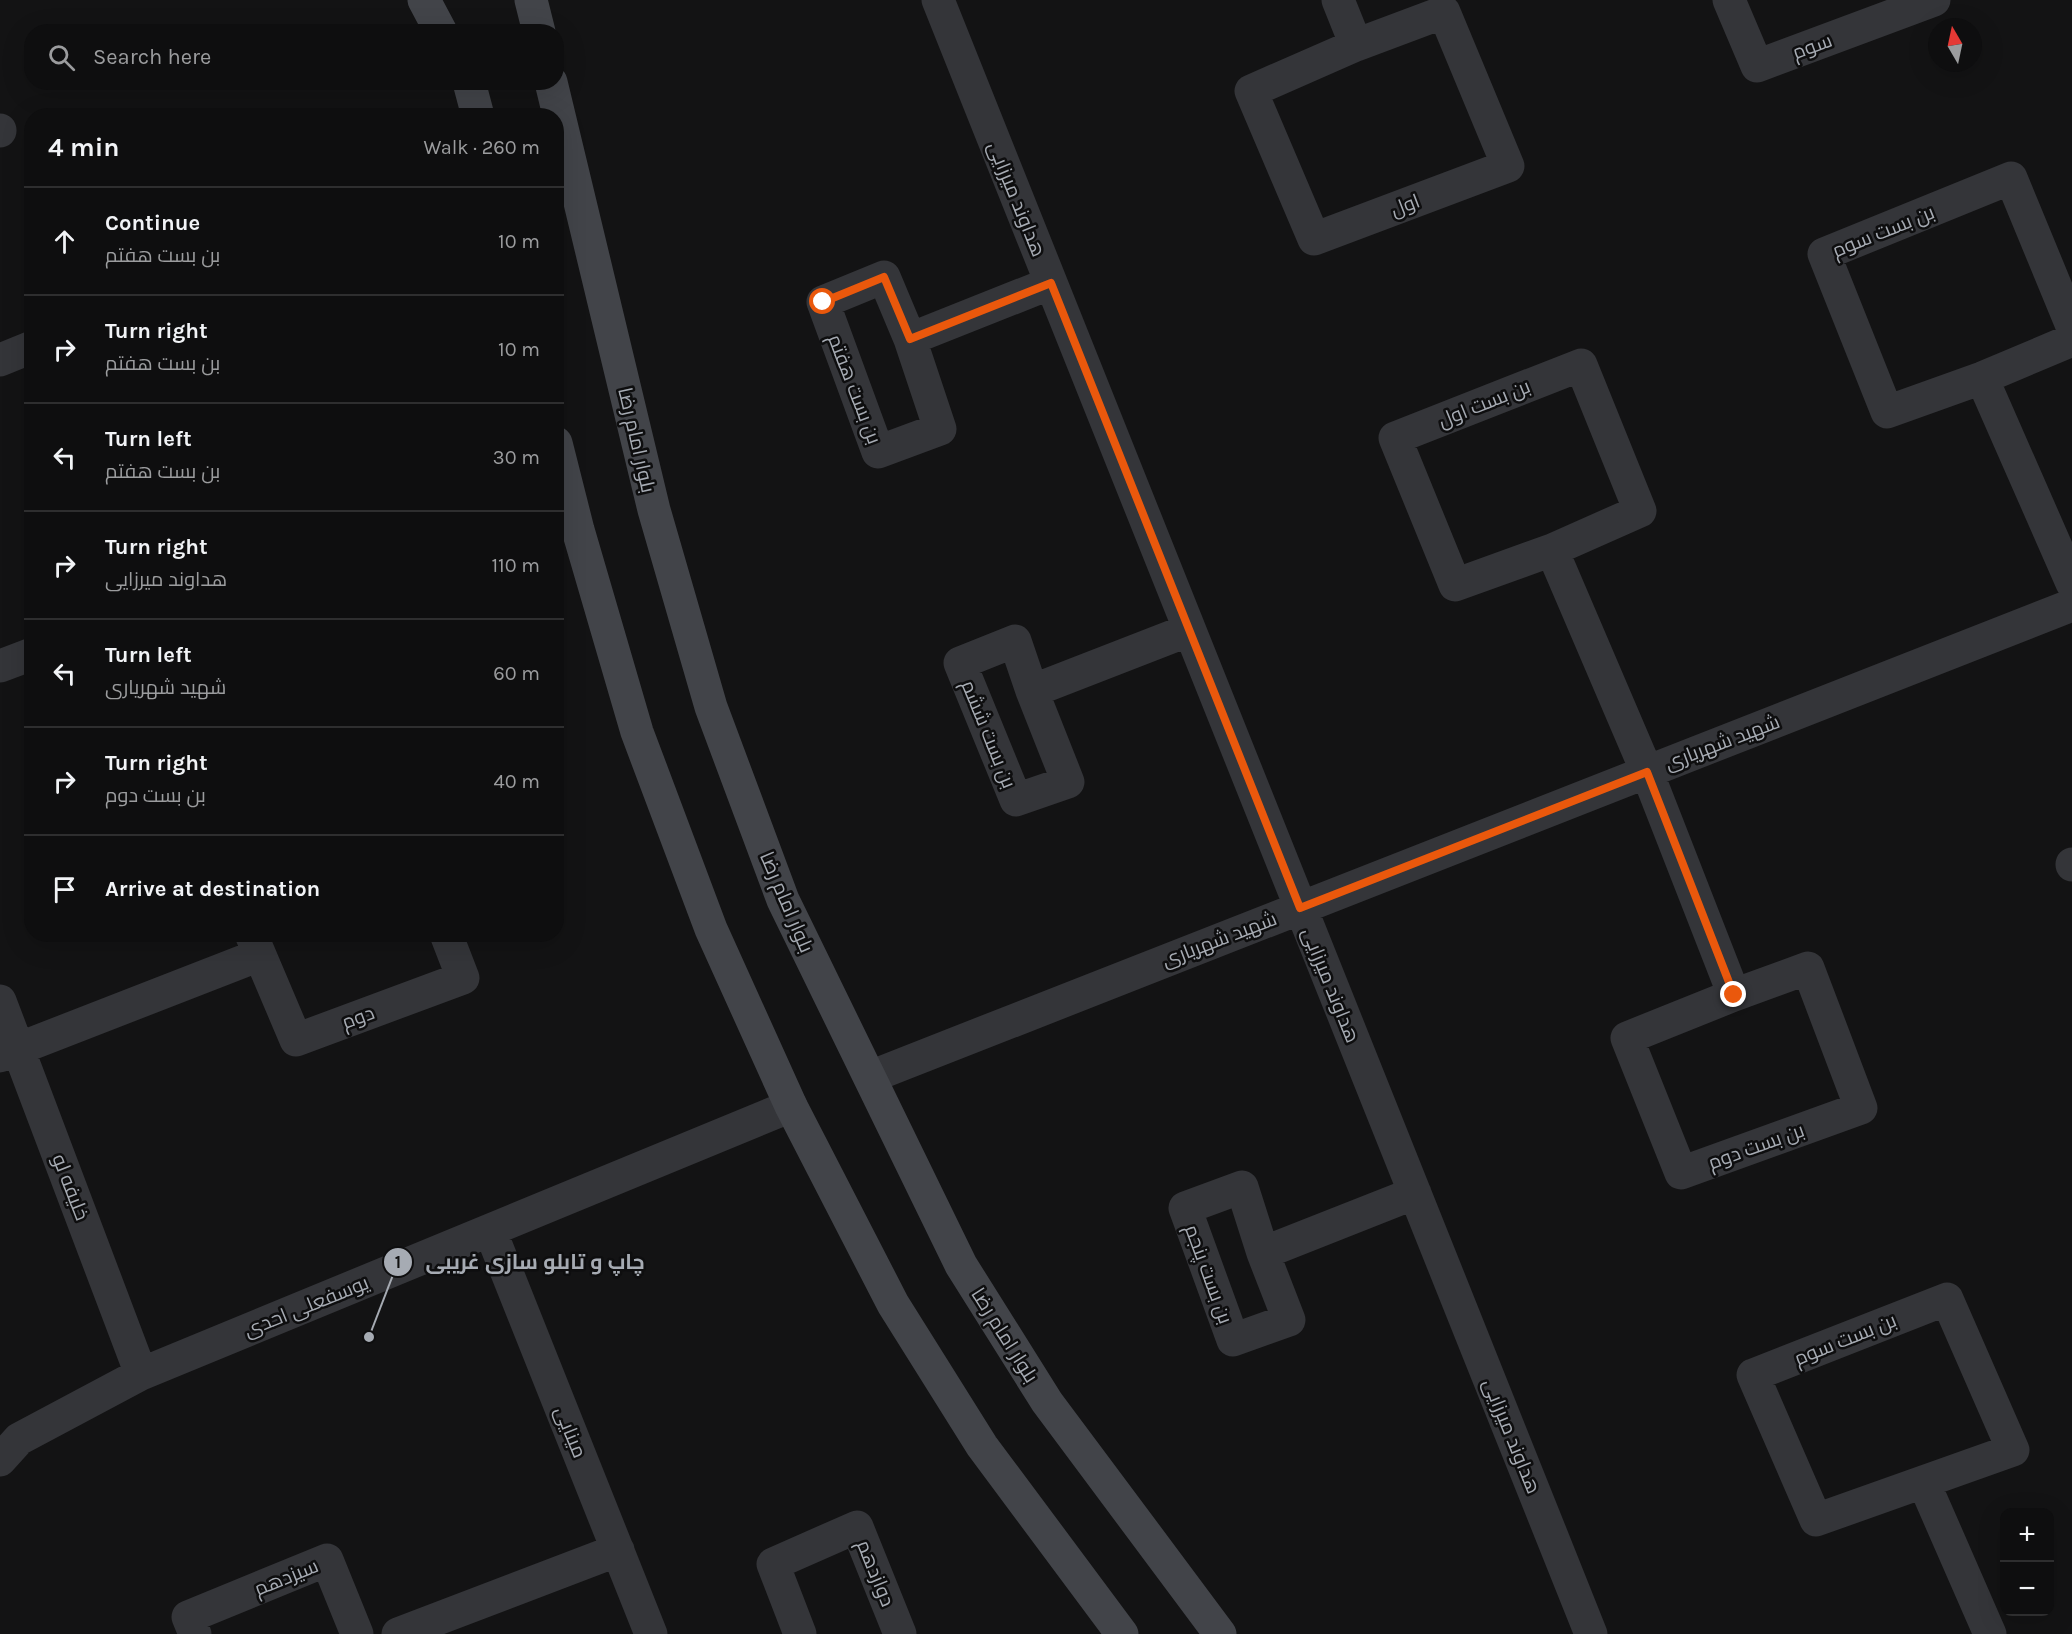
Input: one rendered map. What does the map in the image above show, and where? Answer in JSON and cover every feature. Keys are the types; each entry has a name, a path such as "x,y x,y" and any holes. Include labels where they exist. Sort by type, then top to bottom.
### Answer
{"main road":[{"path":"424,0 437,24"},
{"path":"450,0 456,24"},
{"path":"531,0 537,24"},
{"path":"545,0 546,24"},
{"name":"بلوار امام رضا","path":"553,90 557,108"},
{"name":"بلوار امام رضا","path":"564,136 654,510 711,707 783,900 961,1265 1047,1402 1220,1634"},
{"path":"564,475 637,732 711,929 791,1106 893,1304 982,1446 1122,1634"}],"street":[{"name":"هداوند میرزایی","path":"939,0 1591,1634"},
{"path":"1338,0 1356,45"},
{"name":"سوم","path":"1729,0 1757,66 1934,0"},
{"name":"اول","path":"1444,12 1508,166 1314,239 1251,92 1356,45 1444,12"},
{"name":"بن بست سوم","path":"2072,326 2011,178 1824,254 1887,412 1982,378 2072,340"},
{"name":"بن بست هفتم","path":"884,277 910,339 940,429 878,452 823,302 884,277"},
{"path":"910,339 1051,283"},
{"path":"0,360 24,350"},
{"name":"بن بست اول","path":"1581,365 1640,511 1552,550 1455,585 1395,438 1581,365"},
{"path":"1982,378 2072,583"},
{"path":"1552,550 1647,772 1734,995"},
{"name":"شهید شهریاری","path":"870,1077 2072,605"},
{"path":"1032,691 1189,630"},
{"path":"0,666 24,657"},
{"name":"دوم","path":"9,1052 255,945 296,1040 463,978 449,942"},
{"name":"بن بست دوم","path":"1808,968 1861,1108 1681,1173 1627,1038 1734,995 1808,968"},
{"name":"خلیفه لو","path":"0,1001 9,1052 141,1374"},
{"name":"یوسفعلی احدی","path":"0,1460 19,1439 141,1374 791,1106"},
{"path":"1263,1253 1414,1193"},
{"name":"مینایی","path":"490,1230 651,1634"},
{"name":"بن بست سوم","path":"1947,1299 2013,1450 1924,1483 1816,1520 1753,1376 1947,1299"},
{"path":"1924,1483 1990,1634"},
{"name":"دوازدهم","path":"793,1632 773,1564 857,1527 900,1634"},
{"path":"398,1634 618,1550"},
{"name":"سیزدهم","path":"195,1634 188,1617 327,1560 357,1634"}],"place":[{"name":"چاپ و تابلو سازی غریبی","path":"369,1337"}],"route":[{"path":"823,302 884,277 910,339 1051,283 1300,908 1647,772 1734,995"}]}
